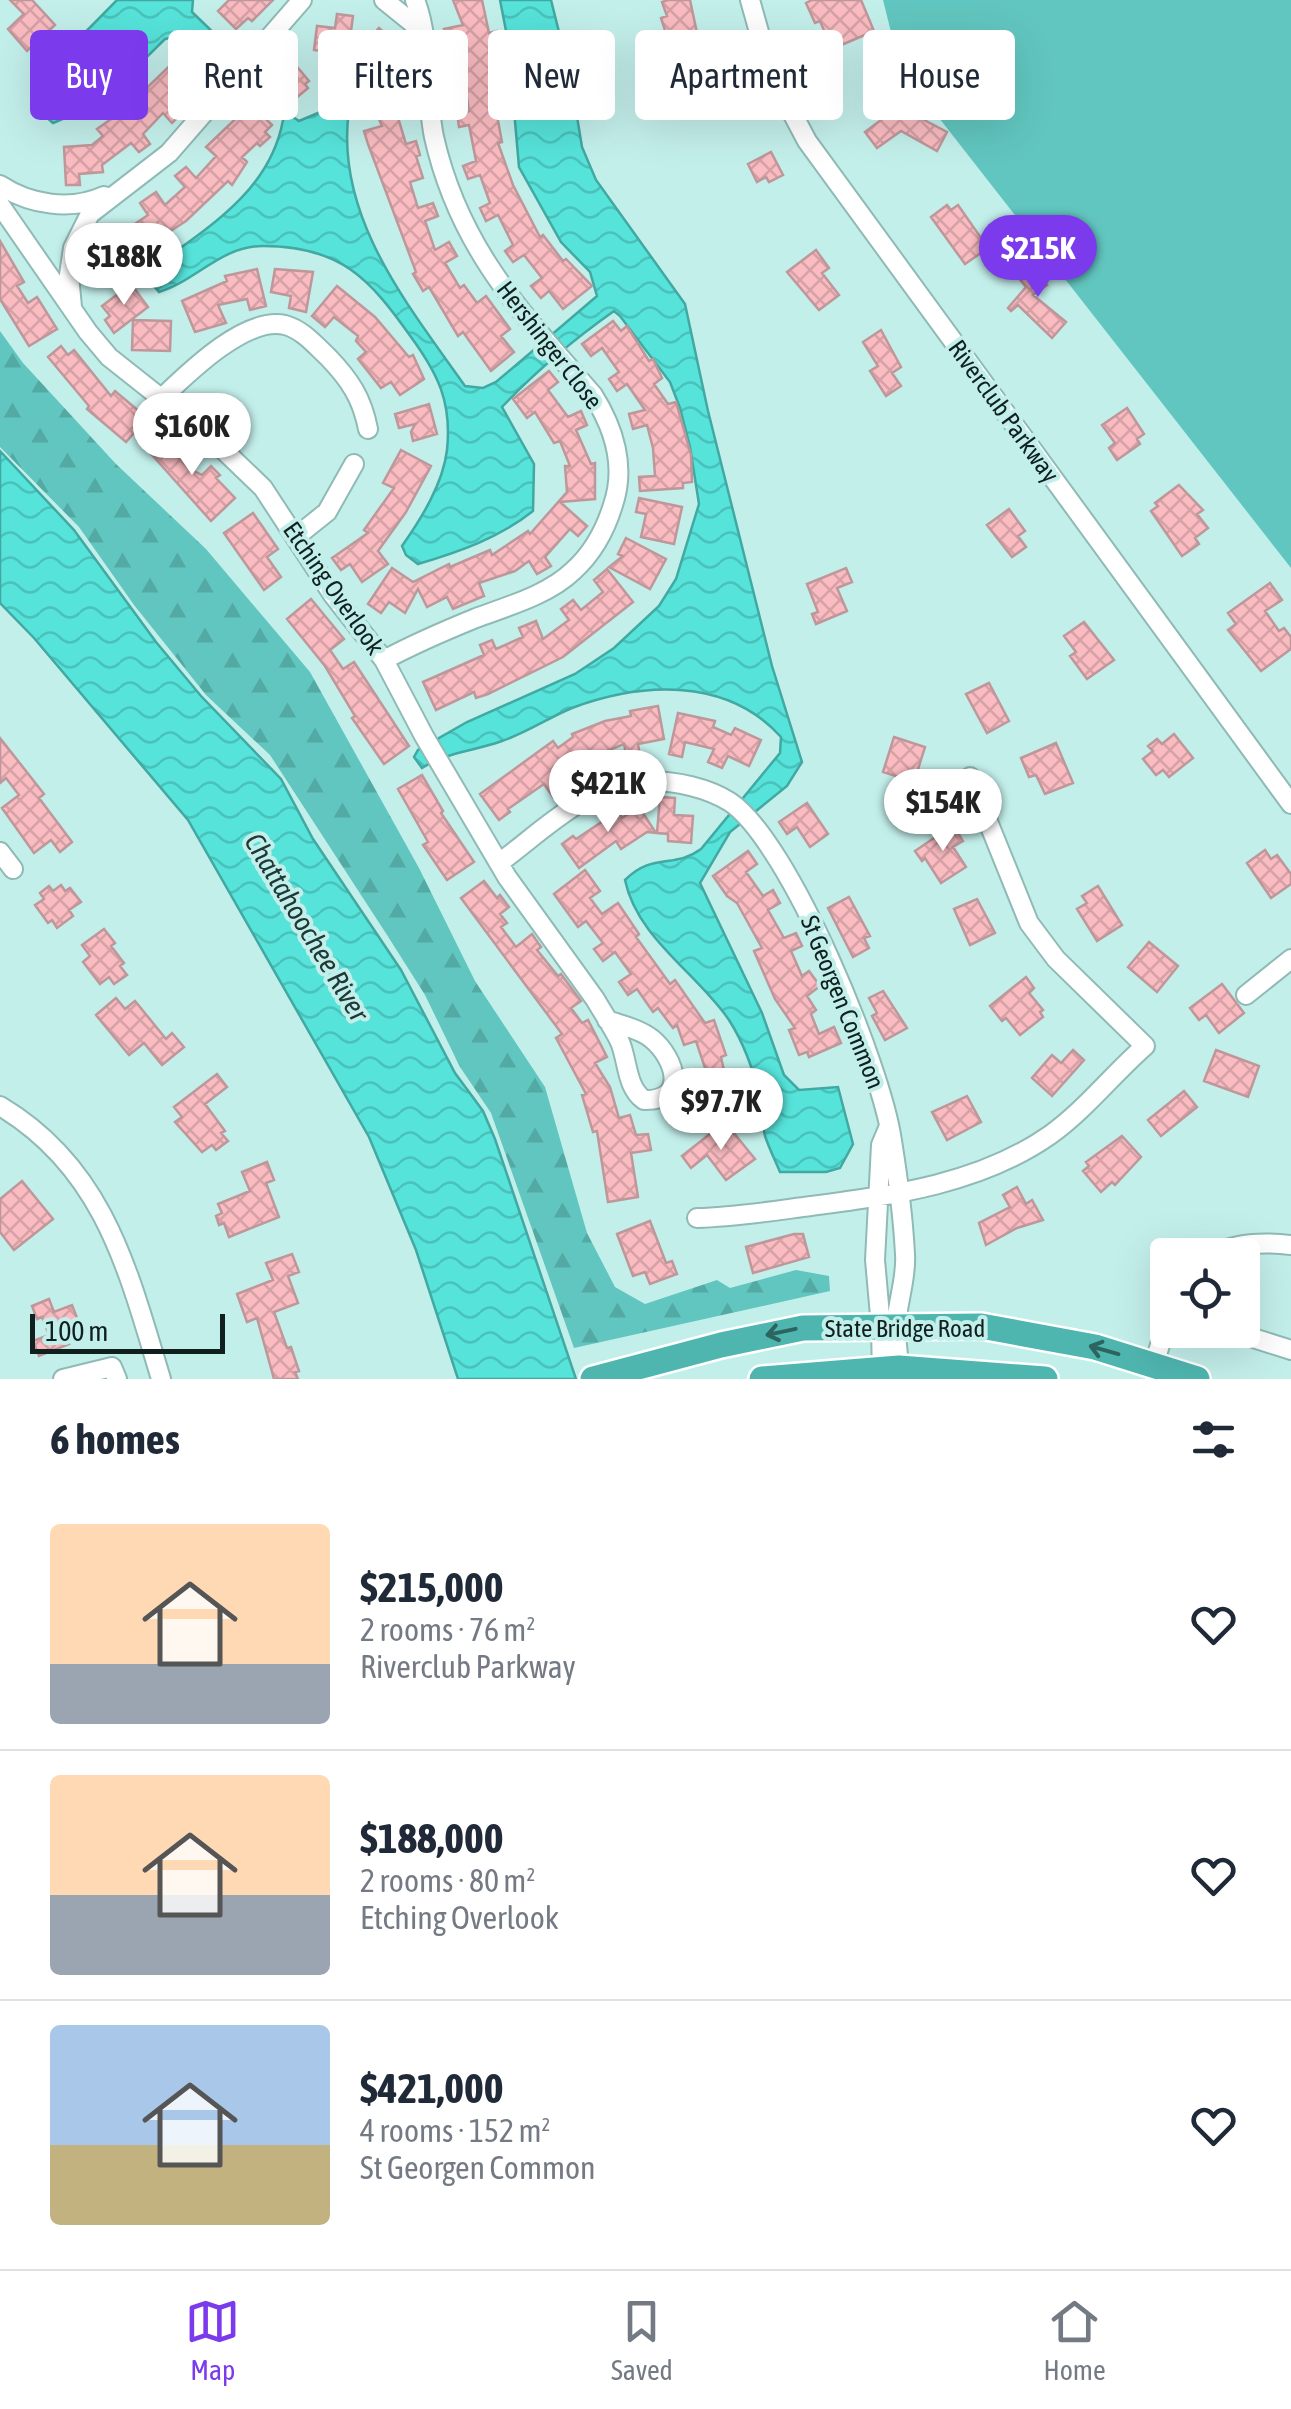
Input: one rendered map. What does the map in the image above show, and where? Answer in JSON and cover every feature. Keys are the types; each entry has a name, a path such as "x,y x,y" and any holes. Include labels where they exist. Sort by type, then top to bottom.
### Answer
{"highway":[{"name":"State Bridge Road","path":"603,1376 803,1328 981,1326 1095,1347 1196,1379"},
{"name":"State Bridge Road","path":"762,1379 890,1374 1045,1379"}],"street":[{"path":"384,0 421,30"},
{"name":"Hershinger Close","path":"415,0 421,30"},
{"name":"Riverclub Parkway","path":"750,0 770,72 807,141 1291,804"},
{"path":"72,309 69,275 73,248 90,214 168,153 302,3"},
{"name":"Hershinger Close","path":"384,660 426,638 536,595 571,574 594,548 618,491 615,438 593,395 482,259 461,221 432,120"},
{"path":"0,185 30,200 68,204 89,202 124,186"},
{"name":"Etching Overlook","path":"0,206 109,356 164,398 264,488 332,595 384,660 499,863 607,1020 620,1042 636,1094 644,1100 663,1097 673,1088 670,1056 648,1035 607,1020"},
{"path":"164,398 188,373 238,336 262,325 285,325 305,334 353,386 362,402 368,429"},
{"path":"297,536 328,512 354,464"},
{"path":"698,1218 888,1194 988,1170 1020,1153 1084,1107 1144,1046 1056,960 1029,923 970,777"},
{"name":"St Georgen Common","path":"499,863 583,801 626,783 650,781 704,789 732,804 754,828 812,918 876,1078 889,1126 888,1194 874,1278 889,1327"},
{"path":"0,852 13,868"},
{"path":"1246,995 1291,959"},
{"path":"0,1106 52,1144 93,1194 110,1226 161,1379"},
{"name":"St Georgen Common","path":"888,1194 906,1257 889,1327 890,1374"},
{"path":"1260,1243 1291,1245"},
{"path":"1260,1340 1291,1350"},
{"path":"1154,1366 1159,1348"},
{"path":"63,1379 112,1367 117,1379"}],"green space":[{"path":"883,0 1291,0 1291,568 941,120 1015,120 1015,30 890,30"},
{"path":"0,331 23,363 116,464 206,549 310,672 419,868 475,981 545,1087 587,1233 615,1287 645,1304 717,1280 730,1288 796,1270 829,1276 830,1291 574,1348 491,1113 460,1067 425,995 387,935 270,755 206,695 134,605 79,527 0,447"}],"water":[{"path":"117,0 193,0 192,12 211,30 168,30 168,38 148,56 148,30 87,30"},
{"path":"500,0 551,0 558,30 506,30"},
{"path":"318,113 318,120 348,120 347,149 353,186 380,257 465,386 483,388 496,382 597,296 590,272 561,242 519,167 515,120 578,120 582,147 596,180 685,304 772,666 802,762 787,786 730,832 700,883 762,1013 784,1075 799,1090 838,1087 853,1144 840,1168 826,1172 780,1172 765,1136 755,1078 734,1029 716,1003 642,920 625,880 645,866 682,858 701,849 780,753 781,737 759,717 735,704 683,690 655,690 599,699 572,708 511,738 451,755 422,768 414,757 418,750 467,722 575,674 614,648 659,606 676,579 699,504 690,447 670,382 620,316 614,311 584,333 502,407 534,464 533,511 478,543 418,564 402,546 424,513 441,476 447,450 447,417 441,389 429,364 382,298 351,270 333,260 313,252 263,246 234,252 159,292 150,281 151,269 214,223 250,188 265,168 283,120 299,121"},
{"name":"Chattahoochee River","path":"0,451 74,530 201,696 281,779 313,839 401,970 455,1073 483,1111 495,1139 576,1379 458,1379 416,1250 369,1137 188,820 0,603"}],"building":[{"path":"10,0 32,0 55,25 50,30 30,30 27,51 8,29 24,14"},
{"path":"229,0 273,0 252,21 248,18 236,29 218,11"},
{"path":"453,0 482,0 488,30 488,120 498,120 502,142 498,143 513,185 540,237 543,235 563,261 566,259 592,286 563,309 549,291 541,298 531,286 542,278 524,255 513,262 505,251 513,245 498,215 486,221 480,208 490,203 480,175 468,179 463,166 476,161 469,125 459,127 458,120 468,120 469,111 468,30 444,29 463,25"},
{"path":"690,0 696,30 665,30 661,18 667,16 662,2"},
{"path":"861,0 874,30 863,30 863,36 843,44 843,30 824,30 820,21 815,23 806,3"},
{"path":"337,14 353,16 351,30 318,30 318,51 314,50 317,26 335,28"},
{"path":"168,67 168,119 163,113 143,134 150,144 139,152 131,143 102,165 103,172 79,174 80,185 66,185 64,147 92,145 103,136 97,129 110,120 148,120 148,87"},
{"path":"298,68 309,81 305,84 308,88 298,96"},
{"path":"234,120 267,120 272,125 265,132 270,137 242,157 247,162 232,185 228,181 186,221 141,250 132,277 95,262 106,227 123,232 148,215 140,203 156,192 165,205 185,187 175,176 186,167 196,178 216,156 206,147"},
{"path":"379,120 399,120 406,144 416,141 423,178 410,182 418,208 433,203 438,216 425,221 435,250 449,242 457,256 445,263 460,288 464,285 477,303 486,296 510,329 501,336 514,352 491,371 463,332 458,336 429,287 423,291 413,274 416,272 364,131 382,126"},
{"path":"881,120 924,120 947,132 937,151 901,131 877,148 865,132"},
{"path":"771,152 783,175 769,182 766,177 757,182 748,164"},
{"path":"947,205 951,210 958,205 988,248 965,264 931,217"},
{"path":"0,241 24,282 17,286 28,303 37,297 57,329 29,346 0,299"},
{"path":"816,250 829,268 822,273 839,295 819,310 787,272"},
{"path":"1041,261 1051,274 1043,280 1047,285 1033,295 1066,322 1052,338 1018,305 1011,311 1008,308 1026,287 1018,277"},
{"path":"257,269 266,306 250,310 247,299 218,305 226,323 195,332 182,301 227,281 225,276"},
{"path":"275,269 313,272 306,312 289,308 291,296 271,292"},
{"path":"131,284 148,307 114,333 105,320 110,316 102,306"},
{"path":"337,286 375,317 409,357 413,355 424,379 400,395 391,382 381,388 358,359 366,352 356,341 358,336 334,317 325,327 312,316"},
{"path":"133,320 171,321 170,351 132,350"},
{"path":"613,321 621,331 627,326 649,361 653,359 662,378 654,384 668,404 676,402 691,455 692,482 683,483 683,488 640,491 639,477 655,476 653,448 647,425 633,429 629,414 645,410 627,384 617,391 609,379 619,372 602,348 591,356 582,344"},
{"path":"881,330 901,367 892,373 901,386 886,396 870,371 878,366 863,342"},
{"path":"61,346 68,355 74,350 111,396 115,391 147,418 126,442 87,409 89,406 48,357"},
{"path":"549,371 558,382 548,390 568,417 581,411 587,425 576,430 591,464 595,463 595,499 560,502 587,526 578,536 570,529 545,557 551,566 537,574 529,561 515,571 479,583 484,596 453,609 447,597 427,607 418,589 405,613 389,602 381,613 368,604 392,568 413,582 449,564 450,567 490,550 492,555 528,531 530,534 567,492 565,466 570,466 560,441 554,443 535,412 527,418 513,399"},
{"path":"429,404 437,434 413,441 411,432 415,424 399,428 395,414"},
{"path":"1127,408 1144,434 1137,439 1140,444 1117,460 1109,448 1115,443 1102,425"},
{"path":"165,432 194,471 202,475 211,466 220,475 216,478 235,498 211,521 145,447"},
{"path":"401,450 431,466 406,512 378,551 388,564 362,582 350,564 341,570 332,558 368,533 364,530 394,488 383,483"},
{"path":"1179,485 1203,510 1197,514 1208,528 1195,538 1199,544 1182,556 1151,511 1158,506 1155,503"},
{"path":"639,498 682,507 674,544 641,537 646,514 636,512"},
{"path":"1009,509 1025,531 1018,536 1026,547 1012,557 987,525"},
{"path":"253,513 278,549 267,557 281,577 264,590 224,533"},
{"path":"626,538 666,559 650,589 609,567 623,556 618,554"},
{"path":"846,568 852,582 837,588 847,611 816,624 812,614 818,612 807,584"},
{"path":"607,569 633,602 563,657 488,694 476,698 474,692 436,710 423,682 484,655 480,645 492,640 496,649 523,637 519,628 536,621 543,639 569,620 561,609 573,600 581,610 603,592 594,580"},
{"path":"1270,583 1282,600 1265,611 1279,631 1284,628 1291,637 1291,649 1261,671 1228,630 1236,624 1228,613"},
{"path":"311,599 344,639 330,650 343,669 354,662 409,746 384,764 352,718 355,716 325,666 287,619"},
{"path":"1084,622 1114,660 1087,679 1070,656 1076,652 1064,636"},
{"path":"989,683 1009,721 987,733 966,694"},
{"path":"658,706 664,739 638,744 640,756 627,759 624,744 597,755 601,765 587,771 582,759 557,776 566,789 553,797 544,784 499,820 480,794 553,741 558,748 572,734 631,716 630,711"},
{"path":"678,713 715,721 713,727 731,735 735,728 761,740 749,766 728,756 722,768 708,762 714,749 685,742 682,757 669,754"},
{"path":"1174,734 1193,758 1169,777 1163,770 1156,775 1143,759 1153,751 1148,746 1157,739 1162,744"},
{"path":"894,737 925,747 914,782 883,772"},
{"path":"0,738 44,794 39,798 72,842 60,852 51,840 34,853 2,808 19,795 6,778 0,783"},
{"path":"1056,743 1073,783 1045,794 1036,775 1029,777 1021,758"},
{"path":"422,775 441,813 474,862 447,880 423,845 428,842 398,789"},
{"path":"660,797 675,798 674,815 693,816 691,843 668,841 668,834 657,833"},
{"path":"807,803 828,834 810,847 797,827 787,834 779,822"},
{"path":"615,807 622,818 639,807 656,833 647,832 621,849 616,841 579,868 562,844 603,821 600,816"},
{"path":"953,825 963,841 953,847 966,867 941,883 925,858 922,861 915,851"},
{"path":"1265,850 1271,859 1277,855 1291,874 1291,884 1271,898 1247,863"},
{"path":"748,851 757,864 746,872 763,896 773,890 780,903 768,910 784,938 796,933 802,946 791,951 802,976 809,971 820,986 807,996 816,1010 811,1014 819,1034 834,1027 841,1043 809,1057 807,1052 799,1055 789,1030 795,1028 775,999 754,951 762,948 737,903 713,876"},
{"path":"585,870 600,891 590,898 602,914 618,903 639,934 636,937 670,984 675,980 705,1023 714,1020 726,1055 721,1057 730,1098 725,1099 727,1110 689,1118 686,1104 705,1100 699,1072 706,1071 696,1041 684,1045 677,1025 673,1028 658,1008 653,1012 637,989 628,995 619,982 631,974 615,952 603,961 594,949 603,943 586,921 578,927 554,894"},
{"path":"484,881 509,907 500,914 507,923 501,927 516,947 532,934 541,947 537,950 581,1001 571,1008 582,1023 588,1020 607,1057 595,1063 610,1087 619,1118 630,1115 636,1135 648,1134 651,1150 631,1153 638,1197 608,1202 597,1131 593,1132 582,1095 586,1094 556,1038 562,1034 461,898"},
{"path":"61,885 65,891 70,888 81,902 69,910 73,916 57,928 52,920 48,923 35,905 44,899 40,893 49,886 53,891"},
{"path":"1098,886 1122,925 1097,941 1077,909 1087,903 1082,896"},
{"path":"849,897 870,936 864,938 869,948 853,957 828,908"},
{"path":"977,899 995,933 970,945 954,909"},
{"path":"104,929 115,943 111,946 124,963 120,966 127,975 114,984 109,977 100,984 83,962 90,956 82,945"},
{"path":"1149,942 1178,966 1157,992 1128,967"},
{"path":"1026,977 1034,988 1029,993 1043,1010 1043,1017 1020,1035 990,1006"},
{"path":"1222,984 1244,1013 1219,1033 1206,1015 1199,1020 1190,1008"},
{"path":"883,991 907,1028 885,1040 872,1016 877,1013 869,998"},
{"path":"116,998 125,1009 135,1001 166,1039 172,1033 184,1047 162,1065 144,1043 129,1055 96,1015"},
{"path":"1073,1050 1084,1060 1052,1096 1032,1078 1052,1055 1061,1063"},
{"path":"1216,1050 1259,1066 1248,1097 1204,1081"},
{"path":"217,1074 227,1087 205,1104 228,1141 216,1150 212,1145 202,1152 175,1122 182,1117 174,1107"},
{"path":"1184,1091 1197,1107 1161,1136 1148,1120"},
{"path":"967,1096 981,1122 947,1140 932,1112"},
{"path":"720,1126 728,1136 733,1132 755,1159 726,1180 707,1155 691,1168 682,1156"},
{"path":"1122,1136 1141,1157 1115,1185 1112,1182 1101,1192 1083,1171 1089,1166 1086,1162"},
{"path":"267,1162 274,1180 266,1183 279,1217 229,1237 224,1223 219,1225 216,1216 222,1213 218,1204 250,1191 242,1172"},
{"path":"22,1181 53,1219 14,1250 0,1232 0,1199"},
{"path":"1017,1187 1026,1204 1032,1200 1043,1220 1017,1228 986,1245 979,1223 1010,1207 1003,1195"},
{"path":"650,1221 666,1263 672,1261 677,1274 650,1284 645,1272 633,1276 617,1234"},
{"path":"803,1234 809,1257 753,1273 746,1247"},
{"path":"292,1254 299,1272 288,1276 298,1303 274,1312 287,1348 291,1347 298,1379 274,1379 257,1318 247,1322 237,1294 273,1280 266,1263"},
{"path":"49,1299 54,1312 72,1305 81,1328 64,1334 69,1344 39,1356 33,1341 49,1335 42,1317 37,1319 32,1306"}]}
